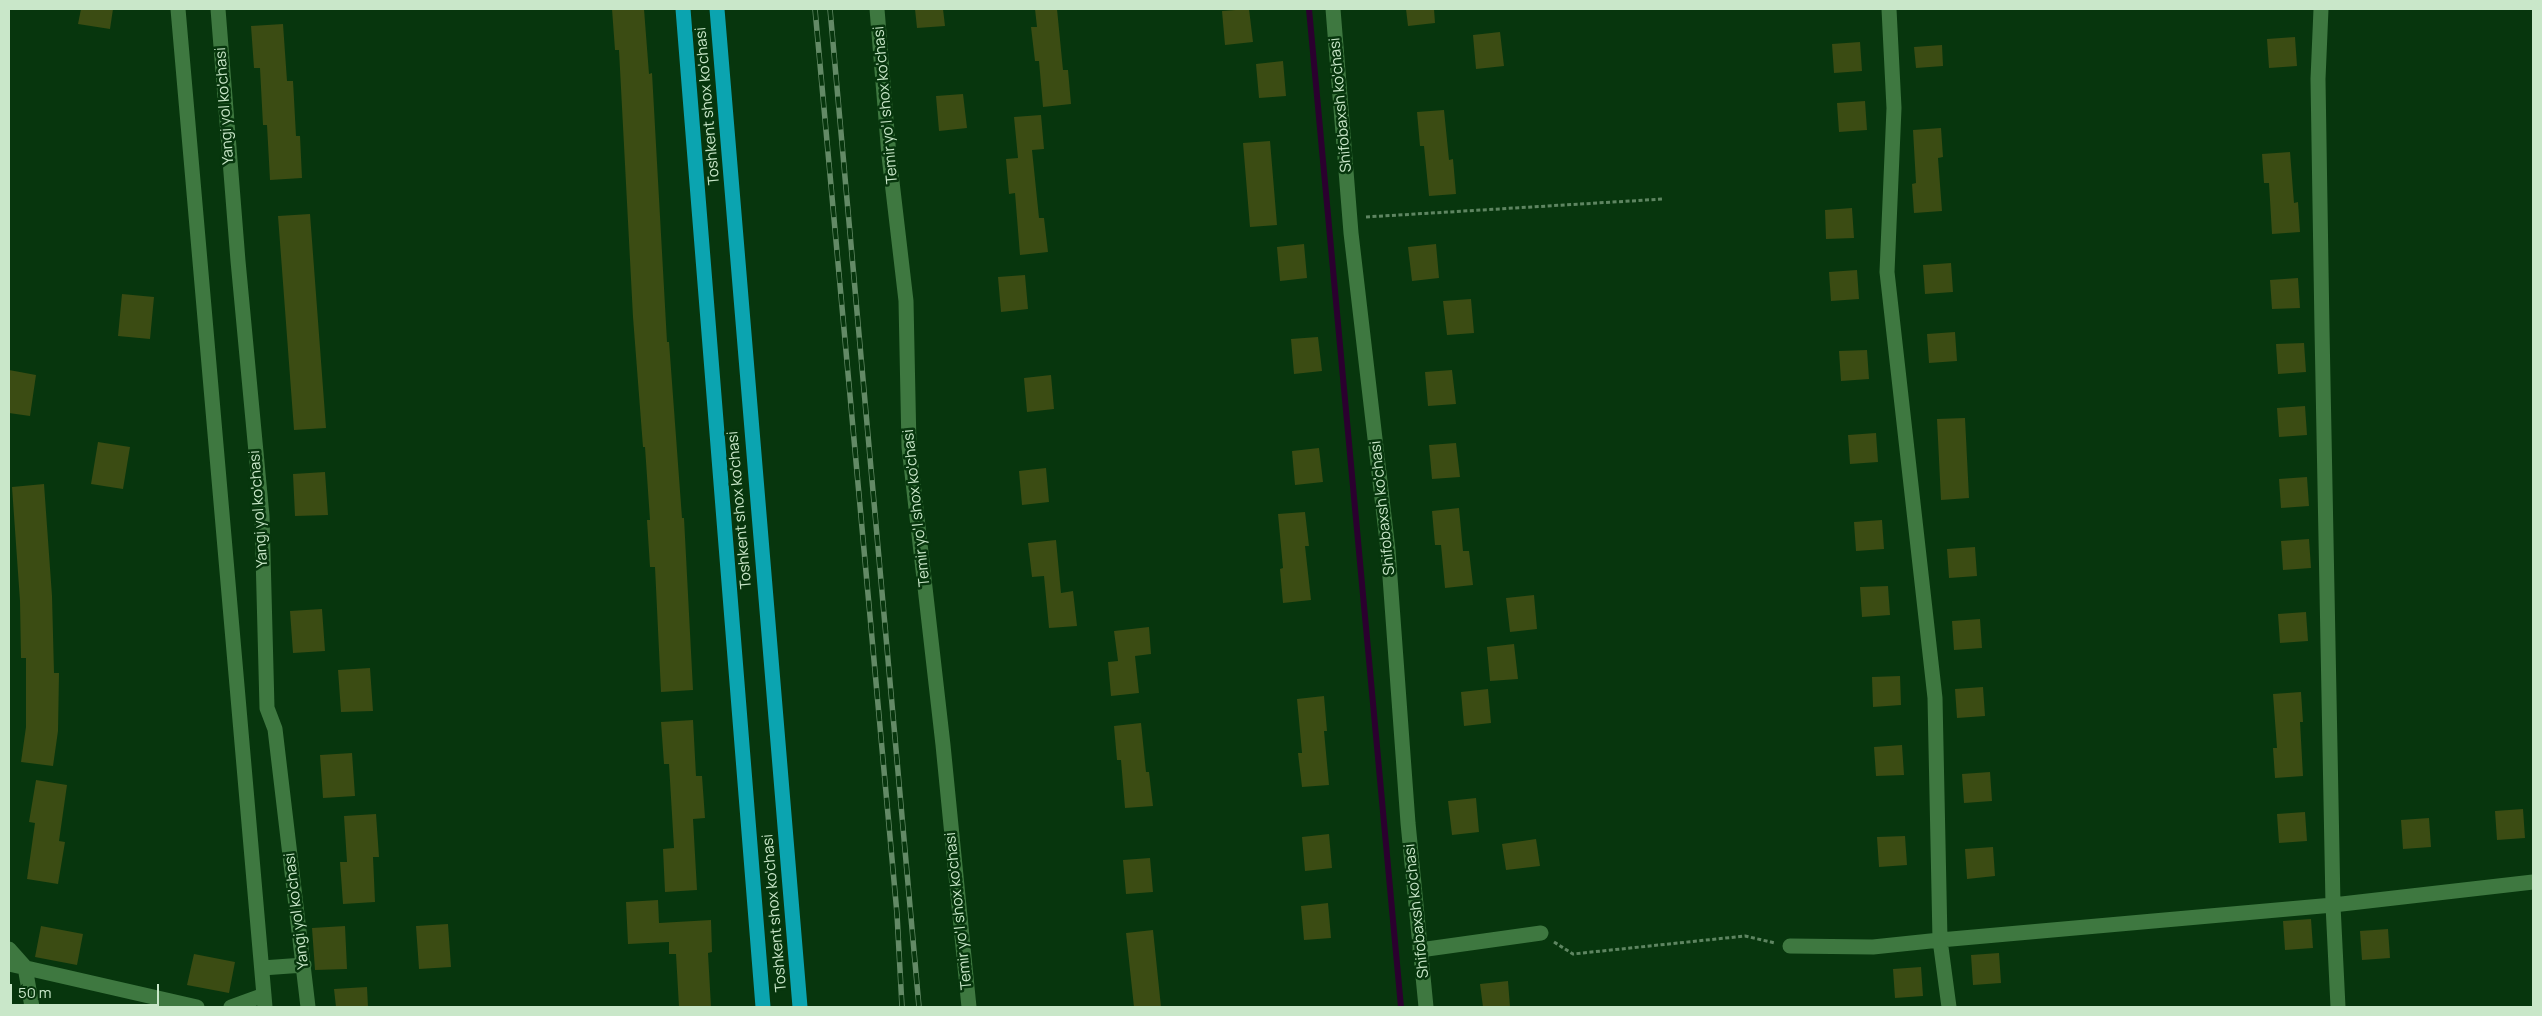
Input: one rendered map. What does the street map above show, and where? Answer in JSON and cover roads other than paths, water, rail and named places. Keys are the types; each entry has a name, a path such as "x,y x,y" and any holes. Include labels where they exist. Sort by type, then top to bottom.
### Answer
{"highway":[{"name":"Toshkent shox ko'chasi","path":"683,9 763,1007"},
{"name":"Toshkent shox ko'chasi","path":"717,9 800,1007"}],"street":[{"path":"178,9 264,1001 231,1007"},
{"name":"Yangi yol ko'chasi","path":"218,9 238,261 262,516 267,708 275,729 308,1007"},
{"name":"Temir yo'l shox ko'chasi","path":"877,9 889,156 906,301 909,447 942,736 969,1007"},
{"name":"Shifobaxsh ko'chasi","path":"1333,9 1350,218 1388,550 1396,680 1426,1007"},
{"path":"1889,9 1894,108 1887,272 1935,698 1940,940 1949,1007"},
{"path":"2321,9 2318,79 2332,904 2338,1007"},
{"path":"1790,946 1873,947 2332,904 2533,882"},
{"path":"1420,950 1540,933"},
{"path":"9,948 25,967 32,1007"},
{"path":"9,964 197,1007"},
{"path":"262,968 304,964"}],"waterway":[{"path":"1309,9 1401,1007"}],"railway":[{"path":"815,9 897,914 902,1007"},
{"path":"830,9 919,1007"}]}
